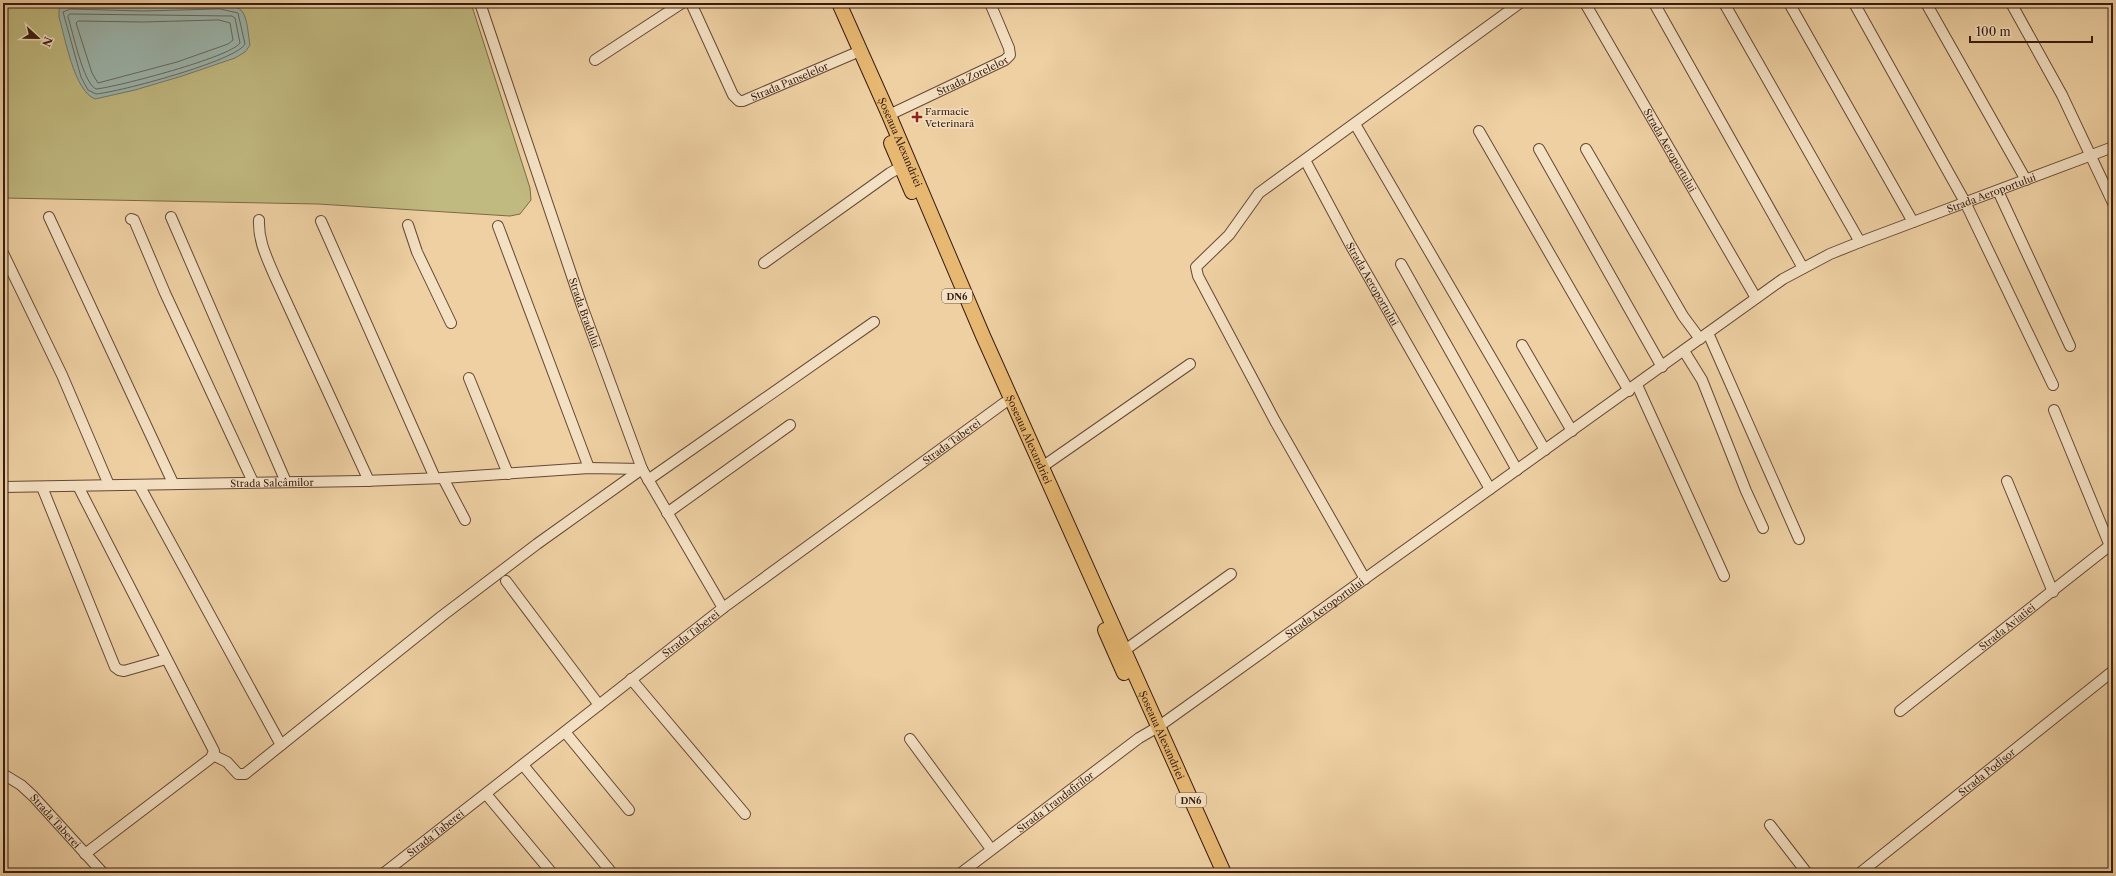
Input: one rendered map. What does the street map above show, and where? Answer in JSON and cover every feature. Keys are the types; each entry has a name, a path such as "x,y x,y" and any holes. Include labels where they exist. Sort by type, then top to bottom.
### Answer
{"highway":[{"name":"Șoseaua Alexandriei","path":"831,3 1004,403 1154,729 1224,873"},
{"name":"Șoseaua Alexandriei","path":"839,3 889,115 983,336 1125,650 1154,729 1214,873"}],"street":[{"name":"Strada Bradului","path":"480,3 564,254 642,469 722,608"},
{"path":"595,60 682,3"},
{"name":"Strada Panselelor","path":"691,3 733,95 739,101 743,101 853,54"},
{"name":"Strada Zorelelor","path":"889,115 1005,60 1010,54 1009,48 990,3"},
{"path":"1366,579 1275,421 1196,271 1200,263 1230,235 1259,193 1520,3"},
{"name":"Strada Aeroportului","path":"1585,3 1756,298"},
{"path":"1654,3 1803,268"},
{"path":"1724,3 1860,242"},
{"path":"1789,3 1913,222"},
{"path":"1854,3 1965,202 2053,385"},
{"path":"1926,3 2026,180"},
{"path":"2011,3 2062,95 2113,203"},
{"path":"1355,124 1545,450"},
{"path":"1479,131 1633,388 1724,576"},
{"name":"Strada Aeroportului","path":"1154,729 1633,388 1756,298 1803,268 1860,242 2113,147"},
{"path":"1539,149 1662,367"},
{"path":"1586,149 1683,316 1704,336 1799,539"},
{"name":"Strada Aeroportului","path":"1305,160 1351,246 1490,489"},
{"path":"764,263 890,173 901,167"},
{"path":"1998,191 2070,346"},
{"path":"49,217 173,483"},
{"path":"171,217 286,482"},
{"path":"131,219 134,220 162,286 253,482"},
{"path":"259,220 258,232 275,278 369,481"},
{"path":"321,221 439,478 465,520"},
{"path":"408,225 417,252 451,323"},
{"path":"498,226 589,468"},
{"path":"3,253 62,375 109,485"},
{"path":"1401,264 1517,470"},
{"path":"648,480 874,322"},
{"path":"1522,345 1572,431"},
{"path":"1684,351 1702,380 1746,491 1763,528"},
{"path":"1042,467 1190,364"},
{"path":"469,378 508,474"},
{"name":"Strada Taberei","path":"384,873 722,608 1004,403"},
{"path":"2054,410 2112,545"},
{"path":"667,513 790,424"},
{"name":"Strada Salcâmilor","path":"3,487 173,483 369,481 508,474 589,468 642,469"},
{"path":"213,755 221,758 238,774 241,775 250,771 442,616 537,544 642,469"},
{"path":"2007,481 2053,592"},
{"path":"139,484 281,745"},
{"path":"78,486 166,659 213,746 213,755"},
{"path":"42,487 115,666 119,670 124,671 166,659"},
{"name":"Strada Aviatiei","path":"1900,711 2112,545"},
{"path":"1125,650 1232,574"},
{"path":"506,581 599,705"},
{"name":"Strada Podișor","path":"1860,873 2113,672"},
{"path":"629,681 731,807"},
{"path":"629,681 745,814"},
{"name":"Strada Trandafirilor","path":"961,873 1072,787 1154,729"},
{"path":"565,732 629,810"},
{"path":"910,739 991,850"},
{"path":"85,854 213,755"},
{"path":"523,765 612,873"},
{"name":"Strada Taberei","path":"3,774 21,785 33,796 103,873"},
{"path":"486,794 552,873"},
{"path":"1770,825 1807,873"}],"shaded area":[{"path":"3,3 471,3 530,188 531,200 520,214 510,216 318,204 3,198"}],"water":[{"path":"70,5 143,7 224,5 235,7 241,10 245,17 250,45 245,52 235,58 135,90 95,99 81,86 67,50 59,17 59,10 61,7"}],"place":[{"name":"Farmacie Veterinară","path":"917,117"}]}
